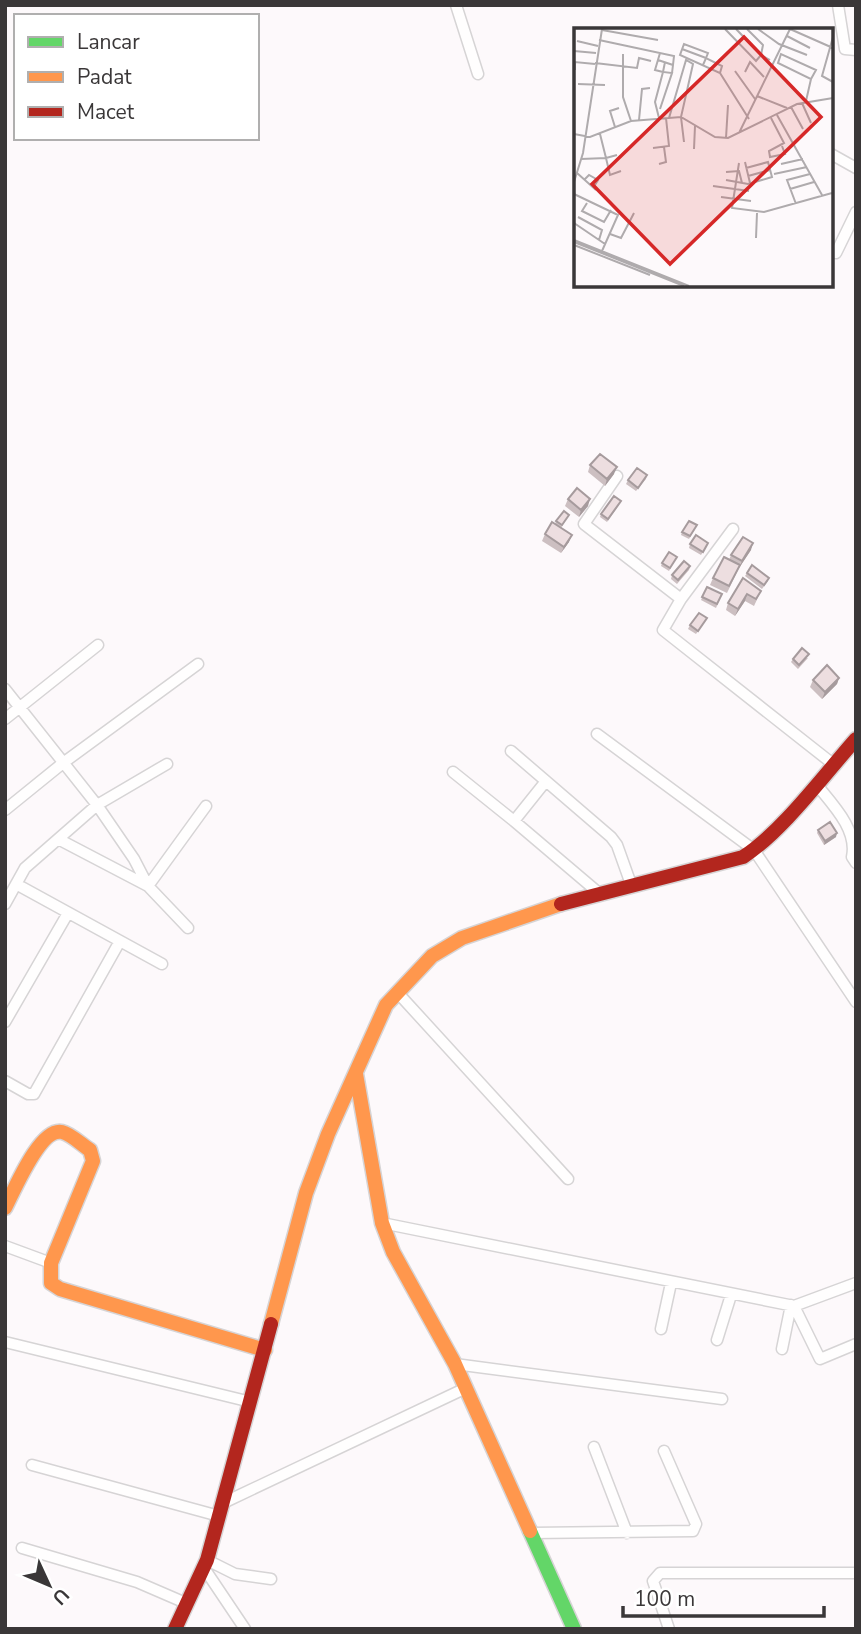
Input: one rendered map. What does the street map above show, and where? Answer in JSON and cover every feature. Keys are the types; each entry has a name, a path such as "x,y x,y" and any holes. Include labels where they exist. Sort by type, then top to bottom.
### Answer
{"street":[{"path":"456,5 478,74"},
{"path":"838,5 845,49 856,50"},
{"path":"833,155 856,168"},
{"path":"836,253 856,212"},
{"path":"576,536 617,477"},
{"path":"584,524 681,599"},
{"path":"733,529 681,599 663,630 833,764"},
{"path":"5,719 98,645"},
{"path":"5,810 63,763 198,664"},
{"path":"5,689 97,805 134,859 148,886 188,928"},
{"path":"597,734 754,850 856,1002"},
{"path":"175,1629 206,1564 306,1193 328,1134 386,1005 432,956 462,938 554,906 743,857 754,850 856,739"},
{"path":"511,751 611,837 617,845 632,887"},
{"path":"5,904 25,868 97,805 167,764"},
{"path":"453,772 600,894"},
{"path":"514,821 546,781"},
{"path":"816,784 836,808 850,834 855,844 852,857 856,863"},
{"path":"148,886 206,806"},
{"path":"60,840 148,886"},
{"path":"16,884 162,964"},
{"path":"5,1022 68,913"},
{"path":"5,1082 28,1094 37,1091 120,942"},
{"path":"397,992 569,1179"},
{"path":"356,1074 382,1223 393,1252 455,1364 575,1629"},
{"path":"5,1208 47,1135 63,1132 90,1150 93,1161 51,1263 50,1279 60,1289 265,1350"},
{"path":"382,1223 793,1306 856,1283"},
{"path":"5,1246 51,1263"},
{"path":"661,1329 671,1283"},
{"path":"717,1340 731,1295"},
{"path":"793,1306 820,1359 856,1344"},
{"path":"782,1349 793,1306"},
{"path":"5,1342 251,1402"},
{"path":"455,1364 722,1399"},
{"path":"32,1465 221,1510 466,1388"},
{"path":"594,1447 627,1533"},
{"path":"532,1534 688,1533 695,1527 664,1451"},
{"path":"22,1548 137,1582 188,1604"},
{"path":"206,1564 235,1574 271,1580"},
{"path":"206,1564 245,1629"},
{"path":"669,1629 653,1581 660,1573 856,1573"}],"building":[{"path":"600,454 617,467 607,479 590,465"},
{"path":"637,468 647,475 638,488 628,480"},
{"path":"577,488 590,499 581,510 568,499"},
{"path":"614,496 621,501 608,519 601,514"},
{"path":"564,511 569,515 562,525 556,521"},
{"path":"689,521 697,525 690,536 682,532"},
{"path":"552,522 572,535 564,547 545,534"},
{"path":"696,535 708,543 703,552 690,544"},
{"path":"743,537 753,543 742,561 731,555"},
{"path":"669,552 677,557 670,568 662,563"},
{"path":"724,557 740,565 729,586 713,578"},
{"path":"684,561 690,566 678,580 672,575"},
{"path":"752,565 769,578 764,585 747,573"},
{"path":"743,578 761,591 756,599 747,594 738,609 728,603"},
{"path":"707,587 722,594 717,604 702,597"},
{"path":"699,613 707,618 698,631 690,625"},
{"path":"802,648 809,654 799,665 793,659"},
{"path":"827,665 839,678 825,692 813,680"},
{"path":"830,822 837,833 825,841 818,830"}],"traffic: fast":[{"path":"530,1531 574,1629"}],"traffic: slow":[{"path":"271,1324 306,1193 328,1134 386,1005 432,956 462,938 561,904"},
{"path":"356,1074 382,1223 393,1252 455,1364 530,1531"},
{"path":"5,1208 29,1162 45,1139 54,1133 69,1135 90,1150 93,1161 51,1263 51,1283 60,1289 265,1350"}],"traffic: jam":[{"path":"561,904 743,857 773,833 856,739"},
{"path":"175,1629 207,1560 271,1324"}]}
